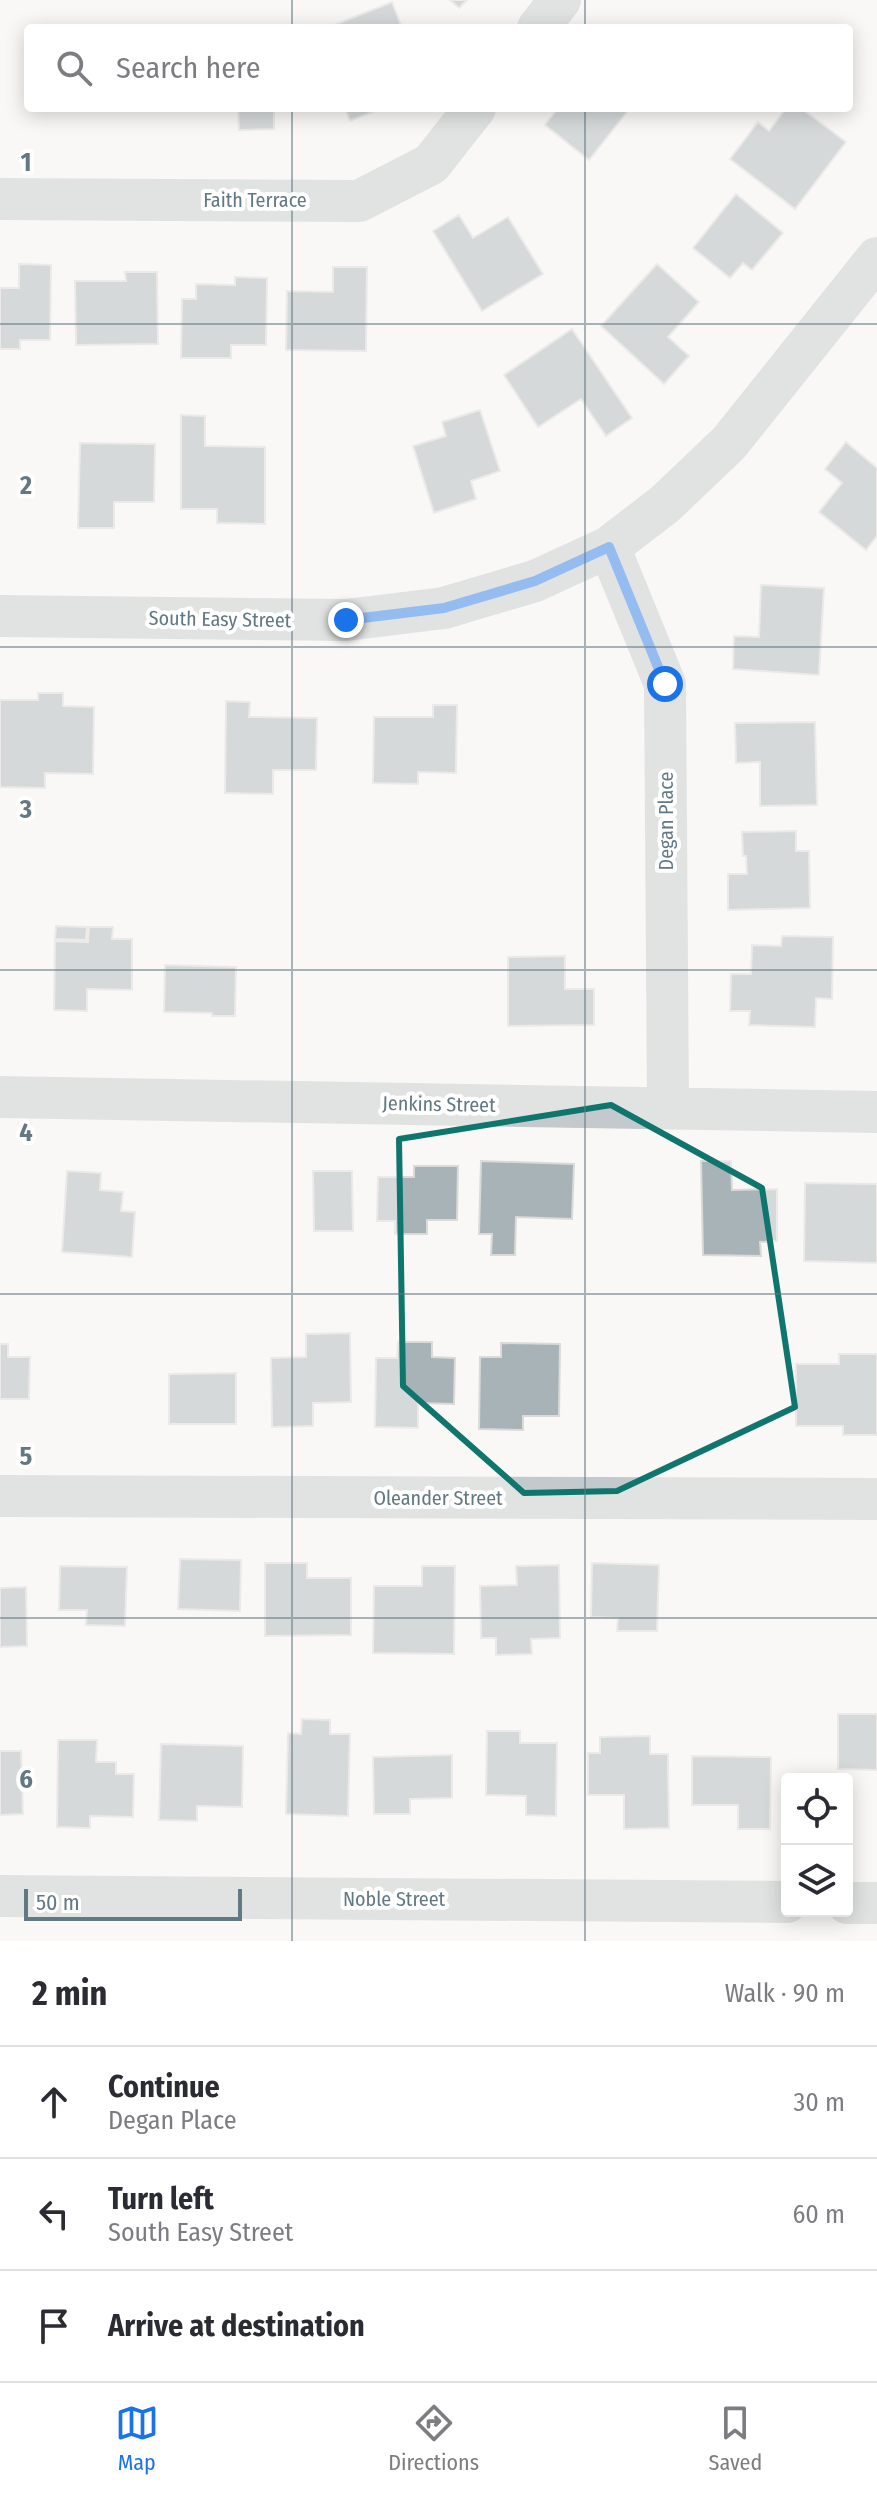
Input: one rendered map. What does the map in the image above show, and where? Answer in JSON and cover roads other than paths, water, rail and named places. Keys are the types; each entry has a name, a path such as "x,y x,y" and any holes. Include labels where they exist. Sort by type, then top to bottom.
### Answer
{"street":[{"path":"541,24 560,0"},
{"name":"Faith Terrace","path":"0,199 359,201 431,164 472,112"},
{"name":"South Easy Street","path":"0,616 346,620 444,608 535,581 609,547 665,504 729,443 877,258"},
{"name":"Degan Place","path":"609,547 665,684 668,1107"},
{"name":"Jenkins Street","path":"0,1097 877,1112"},
{"name":"Oleander Street","path":"0,1496 877,1499"},
{"name":"Noble Street","path":"0,1896 781,1902"},
{"path":"853,1903 877,1903"}]}
